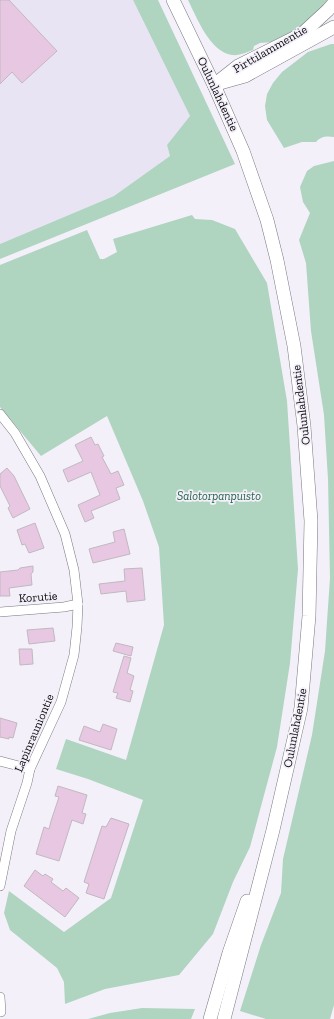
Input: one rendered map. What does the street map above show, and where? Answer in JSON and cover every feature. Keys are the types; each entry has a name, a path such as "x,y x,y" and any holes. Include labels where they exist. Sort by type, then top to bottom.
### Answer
{"main road":[{"name":"Oulunlahdentie","path":"173,0 214,85 243,151 267,220 277,260 294,346 304,426 311,522 309,616 301,708 273,830 224,1019"},
{"name":"Pirttilammentie","path":"214,85 238,66 302,34 334,3"},
{"name":"Pirttilammentie","path":"214,85 246,76 334,27"},
{"name":"Oulunlahdentie","path":"210,1019 255,877 273,830"}],"street":[{"name":"Lapinrauniontie","path":"0,414 16,433 40,476 65,534 74,570 78,604 74,655 62,702 30,769 27,783 11,831 0,886"},
{"name":"Korutie","path":"0,612 64,607 78,604"},
{"path":"0,761 30,769"},
{"path":"0,997 1,1012"}],"shaded area":[{"path":"0,0 133,0 190,116 167,145 170,156 114,196 0,244"}],"green space":[{"path":"133,0 158,0 235,164 0,259 0,244 114,196 170,156 167,145 190,116"},
{"path":"188,0 330,0 307,23 294,32 273,42 260,43 254,46 253,50 243,54 232,55 224,53 211,41 200,25"},
{"path":"334,44 334,137 324,137 316,142 302,142 284,148 267,120 265,106 267,94 273,83 282,72 308,52"},
{"path":"334,161 334,1005 330,1019 266,1019 240,1011 261,945 281,893 283,859 312,735 325,651 330,578 328,479 324,415 311,331 306,263 299,240 310,213 303,202 300,187 307,171 314,166"},
{"name":"Salotorpanpuisto","path":"192,215 195,219 212,220 235,229 267,283 287,401 298,569 290,663 277,747 250,847 233,882 213,934 179,975 105,989 65,1004 64,982 57,968 10,930 4,913 9,891 64,932 111,898 143,800 88,779 56,769 66,739 126,760 164,625 159,547 143,501 107,416 41,456 0,407 0,265 87,230 100,259 104,259 117,252 113,239"},
{"path":"142,1008 195,1009 191,1019 88,1019 110,1013"}],"building":[{"path":"0,0 9,0 57,51 22,83 12,72 0,84"},
{"path":"91,437 95,445 98,444 104,456 102,457 111,474 118,471 124,485 116,488 120,499 91,511 94,518 85,522 78,505 100,495 91,472 68,482 63,470 83,461 75,445"},
{"path":"7,468 14,476 30,509 13,518 8,508 10,506 0,486 0,474"},
{"path":"35,523 44,548 29,553 25,544 22,545 17,530"},
{"path":"124,529 130,554 93,563 89,549 115,542 113,532"},
{"path":"33,566 33,572 31,574 32,585 9,588 10,596 0,596 0,572 18,570 20,568"},
{"path":"142,568 145,600 127,602 126,591 101,594 99,584 125,581 124,569"},
{"path":"53,628 55,641 29,644 27,630"},
{"path":"116,643 133,647 131,656 113,651"},
{"path":"19,649 32,649 33,664 20,665"},
{"path":"124,656 131,658 127,673 134,676 130,690 133,691 130,702 116,698 118,693 113,692"},
{"path":"0,718 17,723 13,738 9,737 9,739 0,737"},
{"path":"103,724 117,729 111,750 79,740 84,726 100,732"},
{"path":"58,786 87,795 82,813 86,814 83,824 72,820 59,861 36,854 44,827 49,829 59,797 55,796"},
{"path":"111,818 129,824 104,899 86,893 89,884 84,882 102,826 106,827"},
{"path":"35,870 43,876 45,874 53,879 51,882 63,891 66,888 79,898 65,917 24,886"}]}
